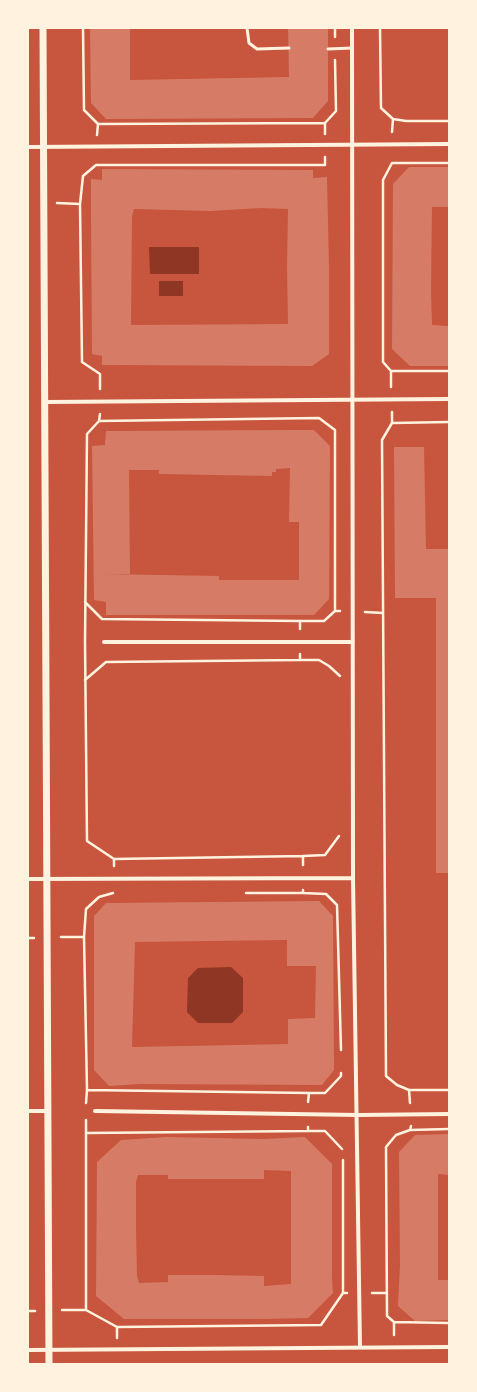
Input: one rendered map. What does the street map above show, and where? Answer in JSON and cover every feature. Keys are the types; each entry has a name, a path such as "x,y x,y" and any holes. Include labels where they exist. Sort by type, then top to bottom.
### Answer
{"street":[{"path":"43,28 50,1364"},
{"path":"352,28 353,878 358,1115 360,1347"},
{"path":"28,147 449,144"},
{"path":"45,402 449,399"},
{"path":"104,642 353,642"},
{"path":"28,879 353,878"},
{"path":"28,1111 48,1111"},
{"path":"94,1111 308,1115 449,1114"},
{"path":"28,1350 449,1347"}],"lane":[{"path":"247,28 249,43 256,49 288,48"},
{"path":"328,48 352,48"}],"path":[{"path":"83,28 84,110 98,124 324,123"},
{"path":"100,421 100,374 82,362 80,204 83,176 96,165 325,165 324,123 336,110 335,28"},
{"path":"380,28 380,108 392,119 406,122 449,121"},
{"path":"449,163 392,163 383,180 383,362 391,371 392,423 382,440 386,1076 396,1085 409,1090 449,1090"},
{"path":"391,371 449,371"},
{"path":"85,602 102,619 324,621 334,611 335,430 319,418 100,421 86,434 85,602 85,680 87,841 114,859 303,856 325,855 341,834"},
{"path":"392,423 449,422"},
{"path":"334,611 383,613"},
{"path":"300,621 300,660"},
{"path":"85,680 106,662 319,660 329,666 340,677"},
{"path":"303,856 303,893"},
{"path":"114,859 114,893 99,897 86,909 84,937 86,1090 325,1093 342,1076 341,1068"},
{"path":"240,893 326,894 337,906 341,1052"},
{"path":"409,1090 411,1115 410,1130"},
{"path":"308,1131 309,1093"},
{"path":"449,1129 410,1130 396,1135 386,1147 387,1316 394,1322 449,1323"},
{"path":"325,1131 342,1148 343,1293 321,1325 117,1327 86,1310 86,1133 325,1131"},
{"path":"343,1293 386,1293"},
{"path":"394,1322 394,1347"}],"shaded area":[{"path":"149,247 199,247 199,274 150,274"},
{"path":"159,281 183,281 183,296 159,296"},
{"path":"231,967 243,978 243,1012 232,1023 198,1023 187,1012 188,978 198,968"}],"building":[{"path":"90,28 130,28 130,80 289,77 288,28 328,28 328,101 313,118 106,119 91,103"},
{"path":"409,167 449,167 449,207 432,207 431,291 432,325 449,326 449,366 410,366 392,349 393,184"},
{"path":"102,169 313,170 313,178 327,177 329,354 312,366 102,365 102,356 92,354 91,179 102,180","holes":["261,208 288,209 288,324 131,325 132,216 134,209 210,211"]},
{"path":"314,430 330,446 329,599 314,615 106,615 106,602 94,600 92,446 105,445 106,431","holes":["290,468 289,522 299,522 299,580 219,580 219,576 103,574 130,574 129,470 159,470 159,474 272,476 272,472 276,472 276,469"]},
{"path":"394,447 424,447 426,549 449,549 449,873 436,873 436,598 395,598"},
{"path":"319,901 333,916 334,1070 322,1085 140,1084 109,1086 94,1070 94,916 106,903","holes":["287,940 287,966 316,966 315,1018 288,1019 288,1044 132,1047 135,942"]},
{"path":"449,1134 449,1175 438,1174 438,1280 449,1280 449,1320 415,1321 398,1306 400,1265 399,1152 415,1135"},
{"path":"167,1137 263,1139 305,1137 332,1164 333,1293 308,1318 124,1319 96,1296 97,1162 121,1140","holes":["264,1170 291,1171 291,1284 264,1286 264,1276 216,1275 168,1275 168,1282 139,1283 137,1276 136,1229 136,1182 138,1175 168,1175 168,1179 264,1179"]}]}
